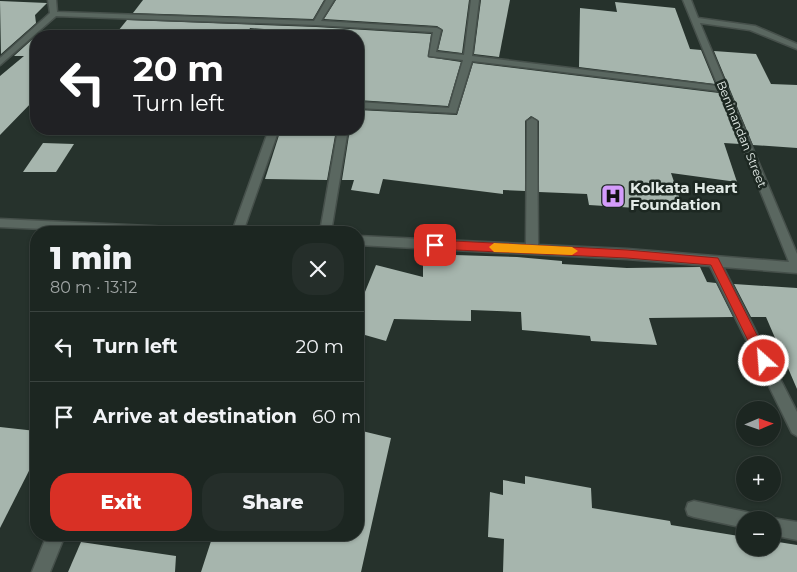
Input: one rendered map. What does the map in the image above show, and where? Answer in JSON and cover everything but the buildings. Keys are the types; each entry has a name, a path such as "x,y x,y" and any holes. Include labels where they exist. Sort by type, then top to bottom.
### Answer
{"street":[{"path":"52,0 54,14"},
{"path":"316,23 330,0"},
{"path":"364,105 452,111 468,58 475,0"},
{"name":"Beninandan Street","path":"687,0 797,268"},
{"path":"36,30 54,14 316,23 436,30 432,54 724,89"},
{"path":"695,20 752,28 797,46"},
{"path":"0,62 30,35"},
{"path":"532,121 532,249"},
{"path":"239,226 272,135"},
{"path":"326,226 342,135"},
{"path":"0,223 62,226"},
{"path":"364,241 532,249 797,268"},
{"path":"714,261 797,428"},
{"path":"694,509 736,518"},
{"path":"781,528 797,531"},
{"path":"41,572 54,541"}],"slow traffic":[{"path":"494,247 572,251"}],"place":[{"name":"Kolkata Heart Foundation","path":"613,196"}],"route":[{"path":"435,245 627,254 714,261 764,361"}]}
